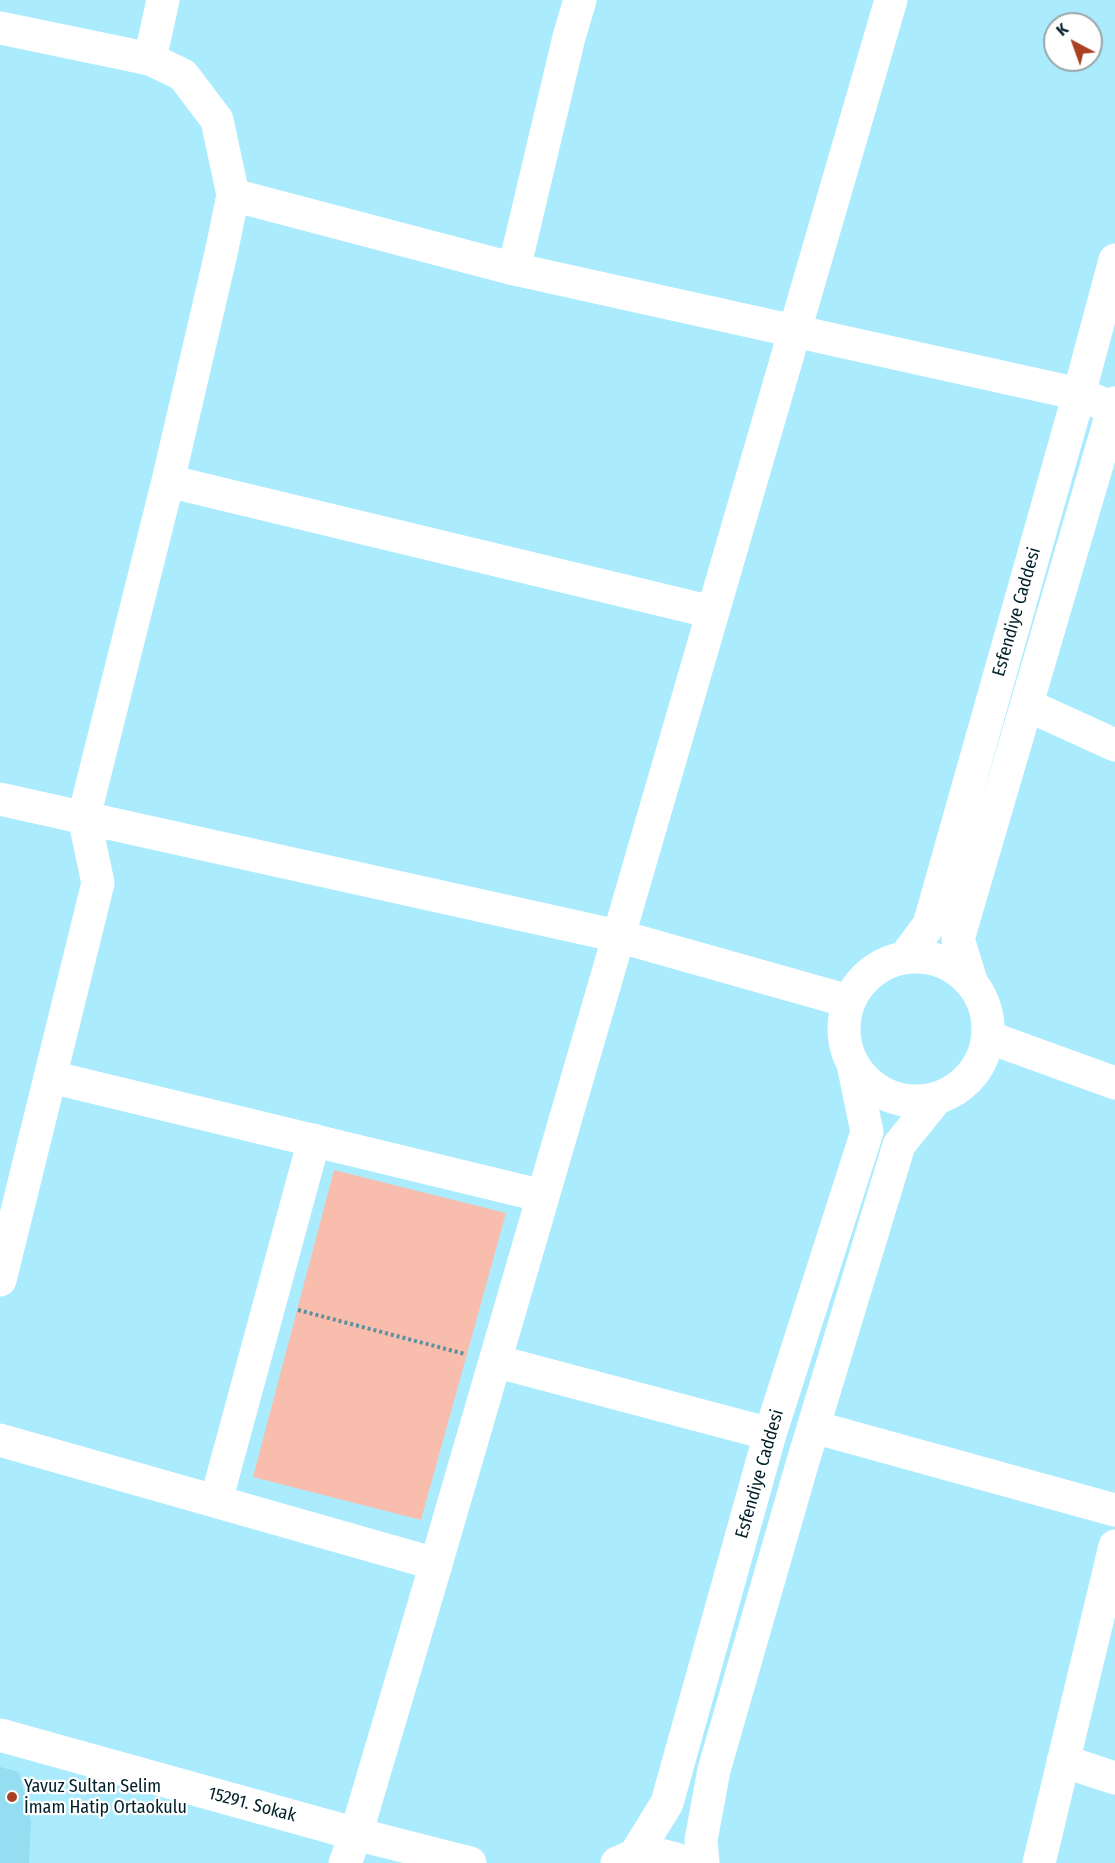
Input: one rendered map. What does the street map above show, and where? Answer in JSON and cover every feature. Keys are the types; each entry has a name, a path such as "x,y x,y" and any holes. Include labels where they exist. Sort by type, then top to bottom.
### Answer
{"street":[{"path":"150,59 163,0"},
{"path":"514,269 569,36 580,0"},
{"path":"351,1848 436,1564 891,0"},
{"path":"0,28 150,59 183,75 217,120 232,195 168,481 84,817 98,883 0,1280"},
{"path":"232,195 514,269 1079,394 1114,407"},
{"name":"Esfendiye Caddesi","path":"905,957 929,925 1115,261"},
{"name":"Esfendiye Caddesi","path":"971,981 958,939 1114,407"},
{"path":"168,481 712,612"},
{"path":"1027,705 1115,745"},
{"path":"0,799 618,936 848,1000"},
{"path":"905,957 929,957 952,966 971,981 982,998 988,1017 988,1037 983,1058 972,1076 956,1090 936,1099 913,1102 890,1098 870,1086 854,1069 844,1047 843,1023 848,1000 862,980 881,965 905,957"},
{"path":"988,1037 1115,1083"},
{"name":"Esfendiye Caddesi","path":"626,1859 667,1803 770,1434 867,1132 854,1069"},
{"path":"51,1077 543,1196"},
{"name":"Esfendiye Caddesi","path":"703,1863 701,1840 714,1770 899,1145 936,1099"},
{"path":"216,1501 314,1140"},
{"path":"495,1361 770,1434"},
{"path":"814,1427 1115,1510"},
{"path":"0,1440 436,1564"},
{"path":"1039,1863 1115,1546"},
{"name":"15291. Sokak","path":"0,1735 351,1848 470,1863"},
{"path":"1063,1761 1115,1778"},
{"path":"626,1859 656,1854 676,1859 681,1863"}],"path":[{"path":"270,1303 495,1361"}],"shaded area":[{"path":"334,1170 506,1213 421,1520 253,1477"},
{"name":"Yavuz Sultan Selim İmam Hatip Ortaokulu","path":"0,1767 19,1772 31,1821 29,1863 0,1863"}],"place":[{"name":"Yavuz Sultan Selim İmam Hatip Ortaokulu","path":"12,1797"}]}
